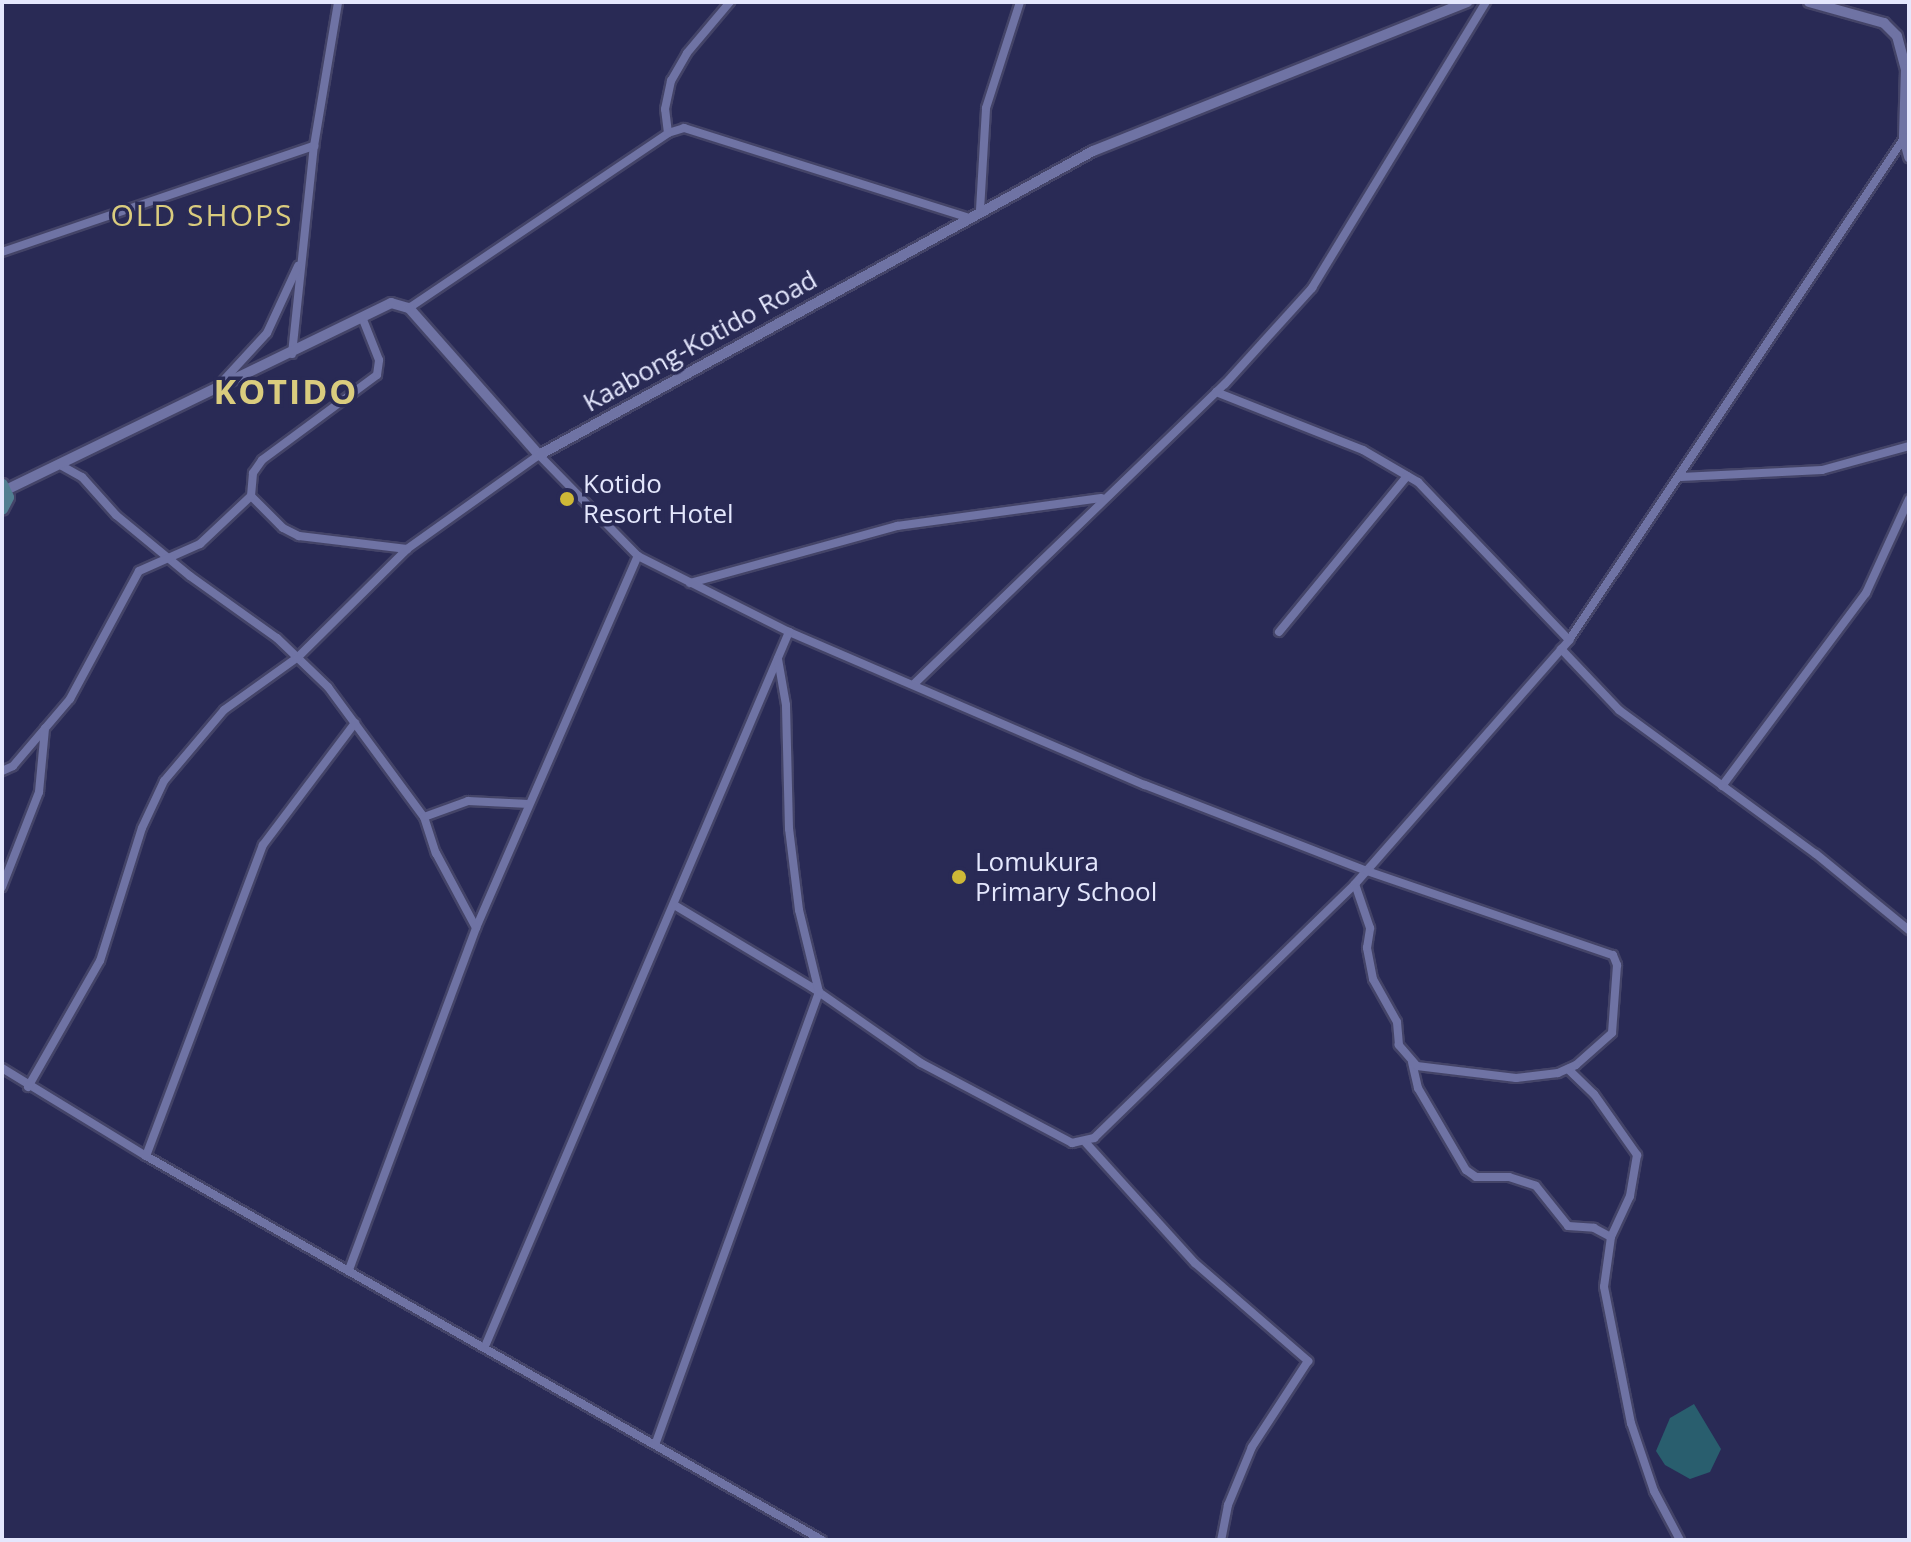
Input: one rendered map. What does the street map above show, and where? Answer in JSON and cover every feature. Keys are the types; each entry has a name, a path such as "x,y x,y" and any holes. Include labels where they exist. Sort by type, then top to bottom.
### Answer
{"main road":[{"path":"2,509 5,486"}],"street":[{"path":"292,355 314,146 338,2"},
{"path":"668,133 665,109 671,81 687,53 730,2"},
{"path":"980,210 986,108 1020,2"},
{"name":"Kaabong-Kotido Road","path":"539,455 967,217 1093,151 1467,2"},
{"path":"915,683 1101,498 1216,392 1312,288 1486,2"},
{"path":"1809,2 1884,23 1897,36 1906,69 1904,138 1909,157"},
{"path":"409,308 668,133 698,130 967,217"},
{"path":"676,906 819,992 921,1063 1072,1143 1086,1143 1355,884 1569,640 1681,477 1904,138"},
{"path":"2,252 314,146"},
{"path":"207,396 267,333 303,254"},
{"path":"5,486 62,466 292,355 391,303 409,308 539,455 638,556 789,632 915,683 1059,750 1367,871 1613,955 1617,965 1612,1033 1568,1069 1516,1078 1431,1070 1412,1061 1399,1045 1397,1022 1373,979 1370,928 1355,884"},
{"path":"2,771 13,766 70,699 139,571 200,544 251,496 253,473 262,460 379,371 362,317"},
{"path":"1216,392 1363,450 1407,476 1569,640"},
{"path":"1681,477 1822,470 1909,446"},
{"path":"28,1087 100,961 142,828 164,781 224,710 298,657 407,549 539,455"},
{"path":"62,466 82,477 116,515 298,657 355,723 424,817 436,853 476,928"},
{"path":"1279,632 1407,476"},
{"path":"251,496 283,528 299,536 407,549"},
{"path":"689,583 897,526 1101,498"},
{"path":"1722,786 1866,593 1909,499"},
{"path":"350,1267 476,928 638,556"},
{"path":"486,1344 676,906 789,632"},
{"path":"1561,649 1619,710 1909,930"},
{"path":"655,1445 819,992 799,910 789,829 786,705 778,659"},
{"path":"146,1156 263,845 355,723"},
{"path":"2,887 39,792 45,727"},
{"path":"424,817 468,801 529,804"},
{"path":"1412,1061 1418,1088 1466,1170 1476,1177 1509,1177 1536,1186 1568,1226 1594,1228 1611,1237"},
{"path":"2,1068 28,1087 146,1156 486,1344 521,1370 822,1540"},
{"path":"1568,1069 1594,1094 1637,1155 1630,1196 1611,1237 1604,1287 1631,1423 1654,1491 1680,1540"},
{"path":"1086,1143 1175,1244 1308,1361 1252,1447 1228,1505 1221,1540"}],"water":[{"path":"1694,1404 1721,1449 1710,1472 1690,1479 1665,1465 1656,1451 1670,1418"}],"place":[{"name":"Kotido Resort Hotel","path":"567,499"},
{"name":"Lomukura Primary School","path":"959,877"}],"district":[{"name":"OLD SHOPS","path":"202,215"},
{"name":"KOTIDO","path":"286,392"}]}
